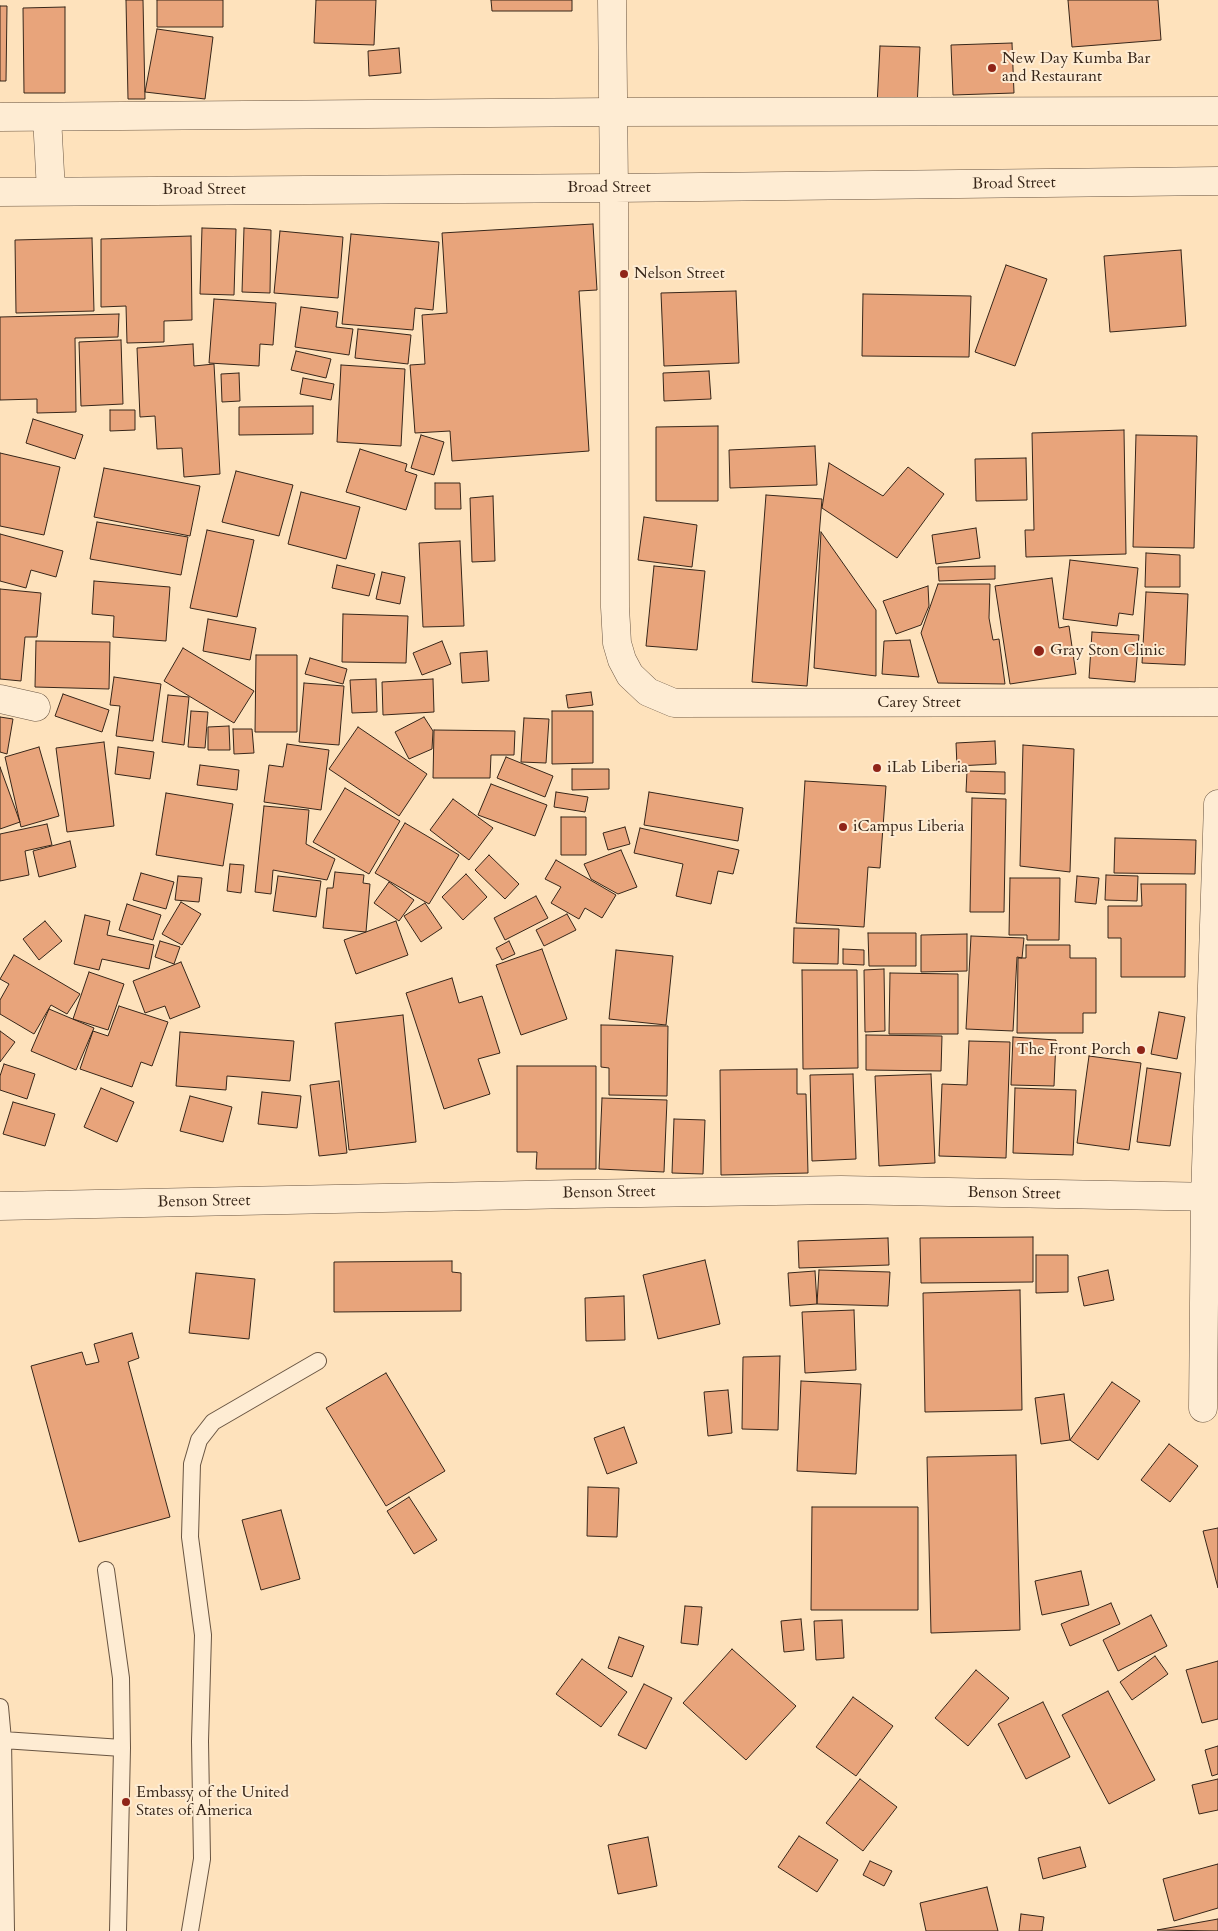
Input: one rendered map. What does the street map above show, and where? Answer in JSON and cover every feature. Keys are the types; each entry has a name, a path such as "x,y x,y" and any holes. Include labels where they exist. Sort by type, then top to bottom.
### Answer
{"street":[{"path":"612,0 614,188"},
{"path":"0,117 613,112 1218,111"},
{"path":"47,117 51,191"},
{"name":"Broad Street","path":"0,192 614,188 1218,181"},
{"name":"Carey Street","path":"614,188 615,607 617,643 622,660 630,675 648,692 674,703 1218,702"},
{"path":"0,699 36,707"},
{"path":"1203,1408 1211,1197 1218,804"},
{"name":"Benson Street","path":"0,1206 841,1190 1211,1197"}],"lane":[{"path":"190,1931 202,1859 200,1741 203,1635 190,1537 192,1464 199,1440 213,1422 318,1361"},
{"path":"106,1570 121,1678 122,1748 118,1931"},
{"path":"0,1707 3,1740 6,1931"},
{"path":"3,1740 122,1748"}],"building":[{"path":"126,0 143,0 145,99 128,99"},
{"path":"157,0 223,0 223,27 157,27"},
{"path":"316,0 376,0 374,45 314,43"},
{"path":"491,0 572,0 572,11 492,11"},
{"path":"1068,0 1158,0 1161,40 1072,47"},
{"path":"0,6 7,6 6,81 0,81"},
{"path":"65,7 65,93 24,93 23,8"},
{"path":"157,29 213,37 205,99 145,92"},
{"path":"1012,43 1014,93 953,95 951,45"},
{"path":"880,46 920,47 917,107 877,106"},
{"path":"399,48 401,73 369,76 368,51"},
{"path":"593,224 597,290 579,291 589,451 452,461 450,431 415,433 410,365 425,364 422,315 447,313 442,233"},
{"path":"202,228 236,229 234,295 200,294"},
{"path":"244,228 271,230 270,293 242,292"},
{"path":"280,231 343,237 338,298 274,293"},
{"path":"351,234 439,242 433,310 415,308 413,330 342,324"},
{"path":"191,236 192,320 164,321 164,342 127,343 126,306 101,307 101,239"},
{"path":"92,238 94,311 16,313 15,240"},
{"path":"1181,250 1186,326 1110,332 1104,256"},
{"path":"1006,265 1047,279 1015,366 975,352"},
{"path":"736,291 739,363 664,366 661,293"},
{"path":"863,294 971,296 969,357 862,356"},
{"path":"214,299 276,303 273,345 260,344 259,366 209,363"},
{"path":"301,307 338,312 336,327 353,329 349,355 295,347"},
{"path":"119,314 118,337 75,338 76,412 37,413 37,399 0,400 0,317"},
{"path":"358,329 411,335 408,364 355,358"},
{"path":"121,340 123,404 81,406 79,342"},
{"path":"193,344 194,366 214,364 220,474 184,477 182,448 157,449 155,416 140,417 137,348"},
{"path":"296,351 331,359 326,378 291,370"},
{"path":"341,365 405,369 401,446 337,442"},
{"path":"709,371 711,399 664,401 663,373"},
{"path":"239,373 240,401 222,402 221,374"},
{"path":"303,378 334,384 331,400 300,394"},
{"path":"313,406 313,434 239,435 239,407"},
{"path":"110,410 135,410 135,430 110,431"},
{"path":"33,419 83,435 75,459 26,443"},
{"path":"718,426 718,501 656,501 656,427"},
{"path":"1124,430 1126,554 1026,557 1025,530 1034,530 1032,433"},
{"path":"421,435 444,442 434,475 411,468"},
{"path":"1136,435 1197,436 1194,548 1133,547"},
{"path":"815,446 817,485 730,488 729,450"},
{"path":"360,449 407,464 405,471 417,475 406,510 346,492"},
{"path":"0,453 60,467 44,535 0,526"},
{"path":"1026,458 1027,500 976,501 975,459"},
{"path":"829,463 883,496 908,467 944,494 897,558 822,508"},
{"path":"104,468 200,486 190,536 94,517"},
{"path":"236,471 293,485 279,536 222,522"},
{"path":"435,483 460,483 461,509 435,509"},
{"path":"301,492 360,507 346,559 288,544"},
{"path":"766,495 822,499 807,686 752,682"},
{"path":"493,496 495,561 472,562 470,498"},
{"path":"644,517 697,525 692,567 638,560"},
{"path":"97,522 188,537 181,575 90,559"},
{"path":"976,528 980,558 936,564 932,535"},
{"path":"207,530 254,540 237,617 190,608"},
{"path":"821,532 876,610 876,676 814,668"},
{"path":"0,534 63,551 56,577 31,570 26,588 0,581"},
{"path":"460,541 464,626 423,627 419,543"},
{"path":"1146,553 1180,555 1180,587 1145,587"},
{"path":"1070,560 1138,568 1133,615 1119,613 1117,626 1063,619"},
{"path":"337,565 375,574 369,596 332,588"},
{"path":"654,566 705,571 697,650 646,646"},
{"path":"995,566 995,579 939,581 938,567"},
{"path":"382,572 405,577 400,604 376,599"},
{"name":"Gray Ston Clinic","path":"1052,578 1059,628 1069,626 1076,674 1010,684 995,586"},
{"path":"94,581 170,587 166,641 113,637 114,616 92,614"},
{"path":"938,584 990,584 989,618 993,640 999,639 1005,684 938,683 921,633"},
{"path":"928,586 929,606 921,625 896,634 883,601"},
{"path":"0,589 41,593 37,637 25,637 21,681 0,679"},
{"path":"1146,592 1188,594 1185,665 1142,663"},
{"path":"343,614 408,616 406,663 342,662"},
{"path":"208,619 256,628 250,660 203,651"},
{"path":"1092,632 1139,635 1135,682 1089,678"},
{"path":"910,640 919,677 882,674 884,641"},
{"path":"36,641 110,642 109,689 35,687"},
{"path":"442,641 451,664 422,675 413,653"},
{"path":"183,648 254,691 234,723 164,681"},
{"path":"487,651 489,681 462,683 460,653"},
{"path":"256,655 297,655 297,732 255,732"},
{"path":"310,658 347,669 343,684 305,674"},
{"path":"114,677 161,684 153,741 116,736 120,706 110,705"},
{"path":"376,679 377,712 352,713 350,680"},
{"path":"433,679 434,712 383,715 382,682"},
{"path":"304,683 344,686 339,745 299,742"},
{"path":"591,692 593,705 568,708 566,695"},
{"path":"63,694 109,710 102,732 55,716"},
{"path":"168,695 189,697 184,745 162,742"},
{"path":"191,711 208,712 205,748 188,747"},
{"path":"552,711 593,711 593,763 552,764"},
{"path":"0,717 13,719 7,754 0,752"},
{"path":"424,717 433,731 432,749 409,759 395,732"},
{"path":"524,718 549,719 546,763 521,762"},
{"path":"229,726 230,750 208,750 208,727"},
{"path":"358,727 427,774 399,816 329,769"},
{"path":"233,729 252,729 254,753 234,754"},
{"path":"434,730 515,731 514,755 491,755 490,778 433,778"},
{"path":"995,741 996,764 957,766 956,743"},
{"path":"104,742 114,826 67,832 56,748"},
{"path":"287,744 329,750 321,810 264,802 269,765 283,767"},
{"path":"1023,745 1074,749 1070,872 1020,866"},
{"path":"39,747 59,816 21,827 5,757"},
{"path":"118,747 154,752 150,779 115,774"},
{"path":"506,757 553,776 545,797 497,778"},
{"path":"200,765 239,770 237,790 197,785"},
{"path":"0,767 20,822 0,829"},
{"path":"572,769 609,769 609,789 572,790"},
{"path":"967,771 1005,772 1005,794 966,792"},
{"name":"iCampus Liberia","path":"805,781 886,786 880,868 868,867 864,927 796,923"},
{"path":"491,784 547,805 535,836 478,815"},
{"path":"345,788 400,821 369,874 313,842"},
{"path":"556,792 588,797 585,812 554,807"},
{"path":"649,792 743,808 738,841 644,825"},
{"path":"166,793 233,804 223,866 156,855"},
{"path":"972,798 1006,799 1004,912 970,912"},
{"path":"453,799 493,828 469,860 430,830"},
{"path":"264,806 309,810 306,844 335,859 327,880 273,870 271,894 255,892"},
{"path":"561,817 586,817 586,855 561,855"},
{"path":"405,823 459,855 429,904 375,873"},
{"path":"47,824 52,845 25,851 29,875 0,881 0,834"},
{"path":"625,827 630,844 608,850 603,833"},
{"path":"640,828 739,850 733,874 718,871 711,904 676,896 683,864 634,853"},
{"path":"1115,838 1196,840 1195,874 1114,873"},
{"path":"70,841 76,867 39,877 33,851"},
{"path":"621,850 637,887 618,894 591,879 584,864"},
{"path":"489,855 519,884 505,899 475,870"},
{"path":"556,860 616,895 602,918 585,908 579,919 551,903 561,887 545,879"},
{"path":"230,864 244,865 241,893 227,891"},
{"path":"335,872 364,875 363,883 370,884 366,932 323,928 327,888 333,888"},
{"path":"141,873 174,882 166,909 133,900"},
{"path":"466,874 487,897 463,920 442,897"},
{"path":"1106,875 1138,876 1137,901 1105,900"},
{"path":"178,876 202,878 199,902 175,900"},
{"path":"278,876 321,881 316,917 273,911"},
{"path":"1077,876 1099,878 1096,904 1075,902"},
{"path":"1010,878 1060,878 1059,940 1027,940 1027,935 1009,935"},
{"path":"389,882 414,900 399,921 374,903"},
{"path":"1141,884 1186,884 1185,977 1121,977 1121,938 1108,938 1108,906 1142,906"},
{"path":"536,896 548,918 505,940 494,918"},
{"path":"181,902 201,914 182,945 162,934"},
{"path":"425,903 442,928 421,942 404,916"},
{"path":"127,904 161,915 153,940 119,930"},
{"path":"567,914 576,930 544,946 536,930"},
{"path":"85,915 110,921 107,935 154,945 149,969 102,959 99,970 74,964"},
{"path":"45,921 62,941 39,960 23,939"},
{"path":"396,921 408,955 356,974 344,940"},
{"path":"794,928 839,929 838,964 793,963"},
{"path":"868,933 916,933 916,966 869,966"},
{"path":"967,934 967,971 921,972 921,935"},
{"path":"971,936 1024,938 1022,958 1017,957 1013,1031 966,1029"},
{"path":"160,941 180,947 174,964 155,957"},
{"path":"509,941 515,954 502,960 496,948"},
{"path":"1026,945 1070,945 1070,958 1096,958 1096,1013 1083,1013 1083,1033 1017,1033 1018,958 1026,958"},
{"path":"542,949 567,1019 521,1035 496,965"},
{"path":"843,949 864,950 864,965 843,964"},
{"path":"616,950 673,956 666,1025 609,1019"},
{"path":"14,955 80,994 67,1014 51,1005 34,1034 0,1014 0,1000 9,984 0,979"},
{"path":"181,962 200,1007 170,1019 165,1006 145,1013 133,981"},
{"path":"884,969 885,1031 865,1032 864,970"},
{"path":"802,970 857,970 858,1068 803,1069"},
{"path":"89,972 124,984 108,1030 73,1019"},
{"path":"890,973 958,974 958,1034 889,1034"},
{"path":"452,978 459,1003 482,996 500,1053 478,1059 490,1094 444,1109 406,993"},
{"path":"119,1006 168,1022 152,1066 141,1062 132,1087 80,1069 93,1031 108,1036"},
{"path":"49,1009 94,1028 76,1070 31,1051"},
{"path":"1159,1012 1185,1017 1177,1059 1151,1054"},
{"path":"403,1015 416,1142 349,1150 335,1023"},
{"path":"601,1025 668,1026 667,1096 609,1095 609,1068 601,1067"},
{"path":"0,1031 15,1042 0,1062"},
{"path":"180,1032 294,1041 290,1081 227,1076 226,1090 176,1086"},
{"path":"866,1035 942,1036 941,1071 866,1070"},
{"path":"1013,1037 1056,1040 1054,1086 1011,1085"},
{"path":"969,1041 1010,1042 1006,1158 939,1156 942,1084 967,1085"},
{"path":"1089,1056 1141,1063 1129,1150 1077,1143"},
{"path":"4,1064 35,1074 27,1099 0,1090 0,1076"},
{"path":"517,1066 596,1066 596,1169 536,1169 537,1152 517,1152"},
{"path":"1147,1068 1181,1073 1170,1146 1137,1142"},
{"path":"797,1069 797,1094 806,1094 808,1173 721,1175 720,1070"},
{"path":"853,1074 856,1159 812,1161 810,1075"},
{"path":"931,1074 935,1163 879,1166 875,1076"},
{"path":"339,1081 347,1153 319,1156 310,1085"},
{"path":"101,1088 134,1102 117,1142 84,1127"},
{"path":"1015,1088 1076,1090 1073,1155 1013,1153"},
{"path":"262,1092 301,1096 297,1128 258,1124"},
{"path":"190,1096 232,1107 223,1142 180,1131"},
{"path":"602,1098 667,1100 664,1172 599,1169"},
{"path":"13,1102 55,1114 45,1146 3,1134"},
{"path":"674,1119 705,1120 703,1174 672,1173"},
{"path":"1033,1237 1033,1282 921,1283 920,1238"},
{"path":"888,1238 889,1265 799,1268 798,1241"},
{"path":"1036,1255 1068,1255 1068,1292 1036,1293"},
{"path":"705,1260 720,1324 658,1339 643,1275"},
{"path":"452,1261 452,1272 461,1273 461,1311 334,1312 334,1262"},
{"path":"819,1270 890,1272 888,1306 817,1304"},
{"path":"1108,1270 1114,1300 1084,1306 1078,1277"},
{"path":"815,1271 817,1304 790,1306 788,1273"},
{"path":"196,1273 255,1279 249,1339 189,1333"},
{"path":"1020,1290 1022,1410 925,1412 923,1293"},
{"path":"624,1296 625,1340 586,1341 585,1298"},
{"path":"854,1310 856,1370 805,1373 802,1312"},
{"path":"132,1333 139,1358 128,1362 170,1517 79,1542 31,1366 82,1352 86,1365 99,1362 94,1344"},
{"path":"780,1356 778,1430 742,1429 743,1357"},
{"path":"386,1373 445,1471 386,1506 326,1408"},
{"path":"801,1381 861,1384 856,1474 797,1471"},
{"path":"1112,1382 1140,1401 1098,1460 1070,1440"},
{"path":"728,1390 732,1433 708,1436 704,1392"},
{"path":"1064,1394 1070,1440 1041,1444 1035,1398"},
{"path":"624,1427 637,1463 607,1474 594,1438"},
{"path":"1169,1444 1198,1466 1170,1502 1141,1480"},
{"path":"1016,1455 1020,1630 931,1633 927,1457"},
{"path":"588,1487 619,1488 617,1537 587,1536"},
{"path":"409,1497 437,1540 414,1554 387,1511"},
{"path":"812,1507 918,1507 918,1610 811,1610"},
{"path":"281,1510 300,1579 261,1590 242,1520"},
{"path":"1218,1528 1218,1588 1203,1531"},
{"path":"1081,1571 1089,1605 1042,1615 1035,1581"},
{"path":"1111,1603 1120,1624 1070,1646 1061,1624"},
{"path":"685,1606 702,1607 698,1645 681,1643"},
{"path":"1151,1615 1167,1646 1118,1671 1103,1640"},
{"path":"801,1619 804,1650 784,1652 781,1621"},
{"path":"842,1620 844,1658 816,1660 814,1621"},
{"path":"619,1637 644,1646 632,1677 608,1668"},
{"path":"732,1649 796,1706 746,1760 683,1703"},
{"path":"1155,1656 1168,1674 1132,1700 1120,1682"},
{"path":"582,1659 627,1692 601,1727 556,1694"},
{"path":"1218,1661 1218,1719 1202,1723 1186,1670"},
{"path":"976,1670 1009,1698 968,1746 935,1718"},
{"path":"644,1684 672,1698 646,1749 618,1735"},
{"path":"1108,1691 1155,1780 1109,1804 1062,1715"},
{"path":"853,1697 893,1726 856,1776 816,1747"},
{"path":"1043,1702 1070,1757 1026,1779 998,1724"},
{"path":"1218,1746 1218,1774 1212,1776 1205,1750"},
{"path":"860,1779 897,1807 863,1851 826,1823"},
{"path":"1218,1779 1218,1810 1199,1814 1192,1785"},
{"path":"799,1836 838,1860 817,1892 778,1867"},
{"path":"648,1837 657,1886 618,1894 608,1845"},
{"path":"1080,1847 1086,1867 1043,1879 1038,1858"},
{"path":"870,1861 892,1871 884,1886 863,1875"},
{"path":"1218,1864 1218,1908 1174,1921 1163,1879"},
{"path":"987,1887 998,1931 926,1931 920,1903"},
{"path":"1021,1914 1044,1917 1042,1931 1019,1931"},
{"path":"1218,1919 1218,1931 1157,1930"}],"place":[{"name":"New Day Kumba Bar and Restaurant","path":"992,68"},
{"name":"Nelson Street","path":"624,274"},
{"name":"Gray Ston Clinic","path":"1039,651"},
{"name":"iLab Liberia","path":"877,768"},
{"name":"iCampus Liberia","path":"843,827"},
{"name":"The Front Porch","path":"1141,1050"},
{"name":"Embassy of the United States of America","path":"126,1802"}]}
